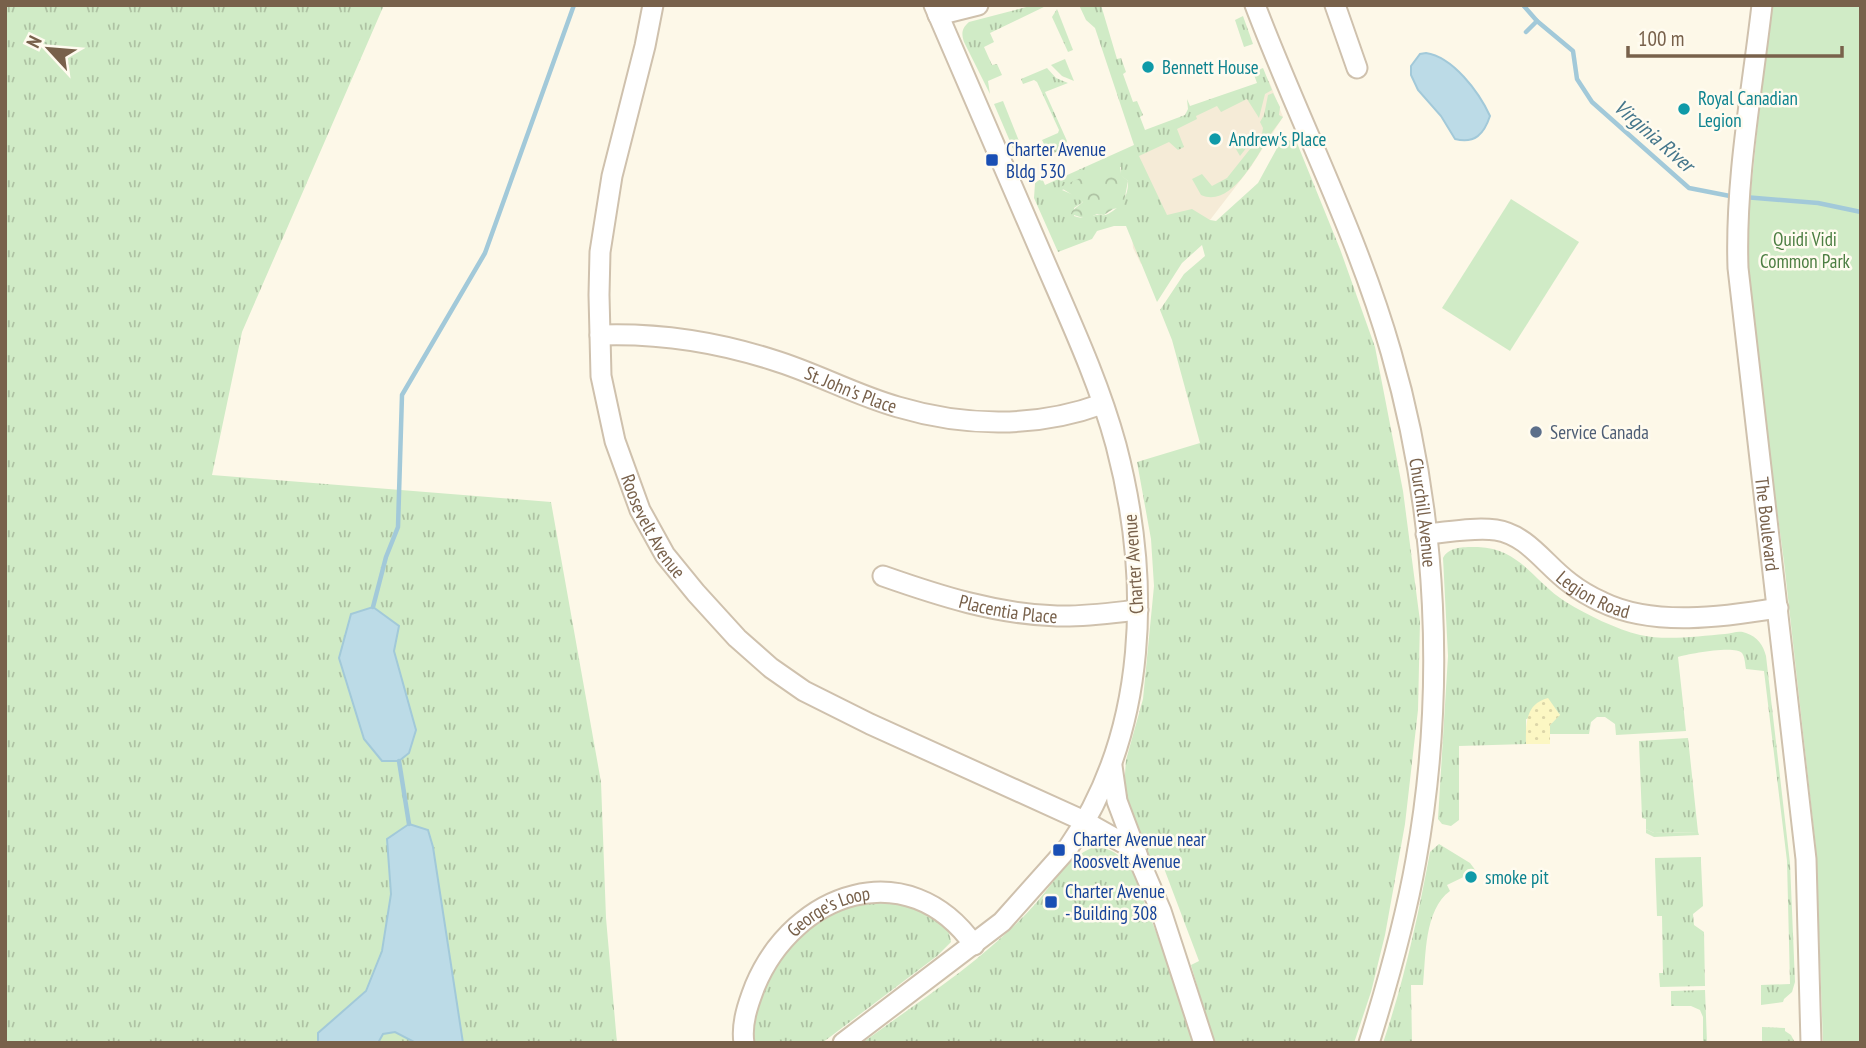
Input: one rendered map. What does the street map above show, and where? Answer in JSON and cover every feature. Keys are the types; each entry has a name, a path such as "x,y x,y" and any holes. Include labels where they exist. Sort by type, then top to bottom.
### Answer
{"street":[{"name":"Roosevelt Avenue","path":"653,5 611,176 600,252 600,335 601,376 615,441 640,510 665,555 695,593 737,638 771,668 804,691 870,724 1084,821 1125,844 1138,855"},
{"path":"936,10 978,5"},
{"name":"Churchill Avenue","path":"1255,5 1300,121 1355,247 1382,323 1405,408 1426,534 1433,662 1432,725 1424,801 1410,896 1394,964 1369,1043"},
{"path":"1335,5 1357,68"},
{"name":"The Boulevard","path":"1762,5 1741,183 1737,249 1739,286 1806,859 1811,1043"},
{"name":"Charter Avenue","path":"843,1043 974,945 1020,905 1068,848 1084,821 1112,760 1132,686 1138,584 1132,519 1116,445 1084,353 936,10"},
{"name":"St. John's Place","path":"600,335 629,334 686,339 737,350 775,360 897,407 938,418 1025,422 1074,414 1102,404"},
{"name":"Legion Road","path":"1426,534 1479,530 1503,532 1526,544 1581,590 1604,603 1637,612 1665,617 1689,617 1732,615 1777,608"},
{"name":"Placentia Place","path":"883,576 992,609 1028,614 1059,616 1138,610"},
{"path":"1112,760 1117,801 1161,911 1204,1043"},
{"name":"George's Loop","path":"744,1043 745,1019 750,998 771,956 805,918 844,898 882,891 902,893 940,911 960,925 974,945"}],"shaded area":[{"path":"1269,81 1283,117 1250,168 1210,220 1141,264 1133,248 1126,158 1138,141"}],"green space":[{"path":"5,5 384,5 242,332 212,475 551,502 601,782 606,918 617,1043 5,1043"},
{"path":"1034,5 1048,5 990,33 994,42 984,47 992,65 997,64 1002,75 988,81 990,94 962,33 969,22"},
{"path":"1079,5 1101,5 1117,59 1121,58 1126,72 1123,74 1133,102 1137,101 1143,115 1140,117 1145,130 1185,115 1188,109 1187,99 1190,106 1257,83 1253,72 1263,68 1272,90 1265,94 1259,118 1247,99 1221,112 1217,106 1177,129 1184,147 1178,150 1169,142 1139,156 1167,215 1192,209 1216,221 1258,183 1282,139 1287,135 1288,140 1297,143 1340,249 1375,347 1403,491 1420,621 1418,710 1405,824 1385,935 1371,992 1354,1043 1214,1043 1191,965 1199,961 1159,855 1150,858 1129,811 1124,788 1126,760 1143,699 1154,586 1151,539 1137,462 1200,443 1172,340 1160,310 1184,274 1205,256 1202,245 1182,263 1157,302 1126,226 1097,231 1092,239 1058,252 1034,198 1035,183 1042,178 1045,185 1134,145 1095,28 1086,20","holes":["1121,167 1120,175 1128,181 1128,186 1123,201 1116,208 1104,215 1084,218 1074,216 1074,208 1083,202 1062,190"]},
{"name":"Quidi Vidi Common Park","path":"1770,5 1861,5 1861,1043 1823,1043 1816,849 1784,562 1752,322 1749,210"},
{"path":"1057,9 1073,50 1068,52 1052,17"},
{"path":"1243,16 1253,44 1244,47 1235,20"},
{"path":"1065,59 1074,81 1062,76 1051,65"},
{"path":"1047,68 1056,78 1068,83 1045,92 1067,141 1063,148 1056,152 1034,157 1030,152 1045,146 1042,140 1059,130 1037,82 1034,80 1023,84 1021,79"},
{"path":"1273,93 1280,107 1279,115 1283,117 1248,170 1222,195 1201,195 1192,179 1202,174 1212,186 1227,178 1262,134 1260,122 1268,95"},
{"path":"1003,101 1021,146 1025,147 1029,158 1015,153 994,104"},
{"path":"1253,134 1254,138 1240,156 1233,144"},
{"path":"1119,161 1121,175 1128,181 1123,207 1086,219 1071,214 1083,202 1060,187"},
{"path":"1511,199 1579,242 1510,351 1442,308"},
{"path":"1478,547 1505,553 1526,567 1566,602 1621,629 1661,638 1741,632 1754,637 1762,645 1766,656 1790,863 1795,982 1792,992 1783,1002 1761,1005 1761,985 1790,984 1787,861 1764,671 1746,669 1742,653 1721,650 1678,657 1686,731 1616,735 1615,724 1605,717 1597,717 1591,722 1589,734 1550,734 1550,725 1560,714 1526,719 1526,744 1459,746 1459,820 1451,826 1442,824 1438,819 1448,656 1443,558 1453,549"},
{"path":"1688,738 1698,832 1654,833 1646,829 1646,819 1642,818 1639,741"},
{"path":"1646,829 1654,833 1698,832 1699,835 1654,837 1646,833"},
{"path":"1439,844 1470,863 1476,871 1447,885 1450,891 1441,899 1435,910 1428,934 1423,985 1411,985 1412,1043 1383,1043 1410,949 1430,852"},
{"path":"1094,847 1117,854 1133,873 1181,996 1192,1043 862,1043 953,977 997,941 1037,902 1069,863"},
{"path":"1701,857 1701,862 1655,862 1655,858"},
{"path":"1655,862 1701,862 1703,906 1693,914 1694,925 1704,932 1705,986 1660,987 1659,973 1663,973 1662,916 1657,916"},
{"path":"894,899 930,913 938,919 949,933 951,942 937,956 822,1043 751,1043 750,1019 767,977 794,937 844,904"},
{"path":"1705,990 1707,1043 1703,1043 1703,1017 1700,1010 1691,1006 1671,1006 1671,991"},
{"path":"1762,1027 1785,1028 1795,1043 1762,1043"}],"sand":[{"path":"1548,698 1560,715 1550,725 1550,744 1526,744 1528,716 1535,705"}],"water":[{"path":"1426,53 1455,68 1479,97 1490,116 1482,133 1473,139 1455,139 1441,116 1418,90 1411,75 1411,66 1420,54"},
{"path":"373,607 399,626 394,651 416,730 409,753 399,761 382,761 364,739 339,658 351,614"},
{"path":"409,824 428,830 433,847 463,1043 416,1043 395,1032 383,1034 378,1043 318,1043 318,1033 366,991 382,951 391,894 387,839"}],"waterway":[{"path":"373,607 386,557 398,527 402,395 485,253 574,5"},
{"name":"Virginia River","path":"1523,5 1537,21 1573,51 1577,79 1592,102 1689,188 1735,197"},
{"path":"1526,32 1537,21"},
{"name":"Virginia River","path":"1744,197 1818,203 1861,212"},
{"path":"399,761 409,824"}],"place":[{"name":"Bennett House","path":"1148,67"},
{"name":"Royal Canadian Legion","path":"1684,109"},
{"name":"Andrew's Place","path":"1215,139"},
{"name":"Charter Avenue Bldg 530","path":"992,160"},
{"name":"Service Canada","path":"1536,432"},
{"name":"Charter Avenue near Roosvelt Avenue","path":"1059,850"},
{"name":"smoke pit","path":"1471,877"},
{"name":"Charter Avenue - Building 308","path":"1051,902"}]}
